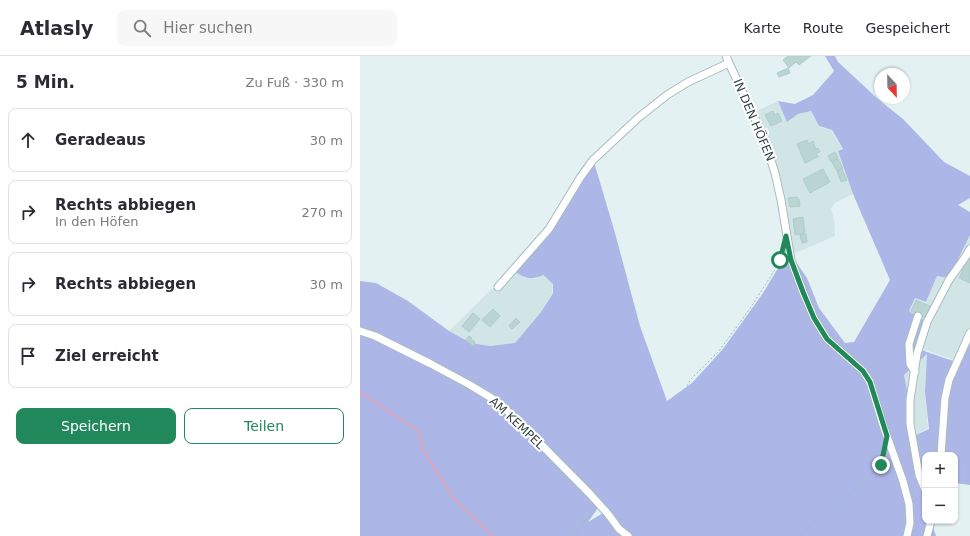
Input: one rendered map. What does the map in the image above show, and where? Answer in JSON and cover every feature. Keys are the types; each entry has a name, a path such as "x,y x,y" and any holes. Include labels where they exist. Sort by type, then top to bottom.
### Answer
{"street":[{"path":"498,287 549,229 580,178 593,160 638,118 667,95 728,60"},
{"name":"IN DEN HÖFEN","path":"728,60 764,138 777,180 791,260 814,318 827,339 863,371 870,382 883,425 903,481 909,504 910,523 907,536"},
{"path":"925,488 919,475 910,424 910,400 917,354 927,322 949,280 970,249"},
{"path":"914,372 910,364 909,344 918,316"},
{"name":"AM KEMPEL","path":"360,331 375,336 431,364 498,402 590,494 619,529 628,536"},
{"path":"941,452 945,398 949,380 970,334"},
{"path":"927,536 930,524"}],"path":[{"path":"687,386 691,379 719,351 749,310 776,268 784,247"},
{"path":"801,536 802,532 870,477 881,465 885,448"},
{"path":"573,536 599,504"}],"shaded area":[{"path":"825,56 835,56 838,62 874,95 874,104 884,104 903,119 944,162 970,176 970,198 958,205 970,212 970,235 949,278 937,276 926,302 915,298 909,311 926,321 916,347 927,352 959,363 970,338 970,485 958,483 958,452 922,452 922,524 932,524 936,536 360,536 360,281 376,283 408,301 449,331 471,343 490,346 515,343 541,312 553,293 553,284 543,275 535,278 528,278 514,271 534,249 594,162 640,326 667,401 692,383 723,349 763,293 787,252 807,278 819,308 845,343 854,342 890,280 853,194 838,151 843,149 832,130 819,126 811,111 798,114 787,122 778,101 795,104 813,95 834,71","holes":["927,354 925,392 929,429 916,435 904,375","453,377 498,401 608,510 588,522 598,508 519,424 497,404"]},
{"path":"778,101 787,121 798,114 811,111 819,127 831,130 842,149 838,151 853,194 835,203 831,208 834,220 835,236 793,254 757,116 757,111"},
{"path":"970,235 970,330 957,361 917,347 926,321 909,311 915,298 926,303 937,276 949,278"},
{"path":"512,269 525,278 535,279 542,275 553,284 552,293 541,312 515,343 490,346 471,343 449,331"},
{"path":"927,352 925,392 928,428 916,435 904,375"}],"building":[{"path":"788,56 811,56 799,65 796,62 789,68 783,60"},
{"path":"788,68 790,73 779,77 777,73"},
{"path":"773,111 775,115 778,113 782,121 771,126 765,115"},
{"path":"807,140 809,144 813,141 816,149 818,148 820,152 816,153 818,157 805,163 797,144"},
{"path":"835,152 838,158 831,162 828,156"},
{"path":"838,159 843,168 837,171 832,162"},
{"path":"823,169 830,182 810,193 803,179"},
{"path":"842,169 847,180 841,182 837,171"},
{"path":"797,197 797,200 799,199 800,206 790,207 788,198"},
{"path":"803,217 805,233 795,235 793,219"},
{"path":"806,234 807,242 802,243 800,235"},
{"path":"970,254 970,283 959,278"},
{"path":"916,300 932,307 927,319 911,311"},
{"path":"493,309 500,316 490,327 482,320"},
{"path":"473,313 480,319 469,332 462,326"},
{"path":"516,318 520,322 512,329 509,326"},
{"path":"469,336 475,342 473,346 466,340"}],"waterway":[{"path":"360,392 418,431 424,452 455,500 493,536"}],"route":[{"path":"780,260 786,236 791,260 814,318 827,339 863,371 870,382 887,436 881,465"}]}
